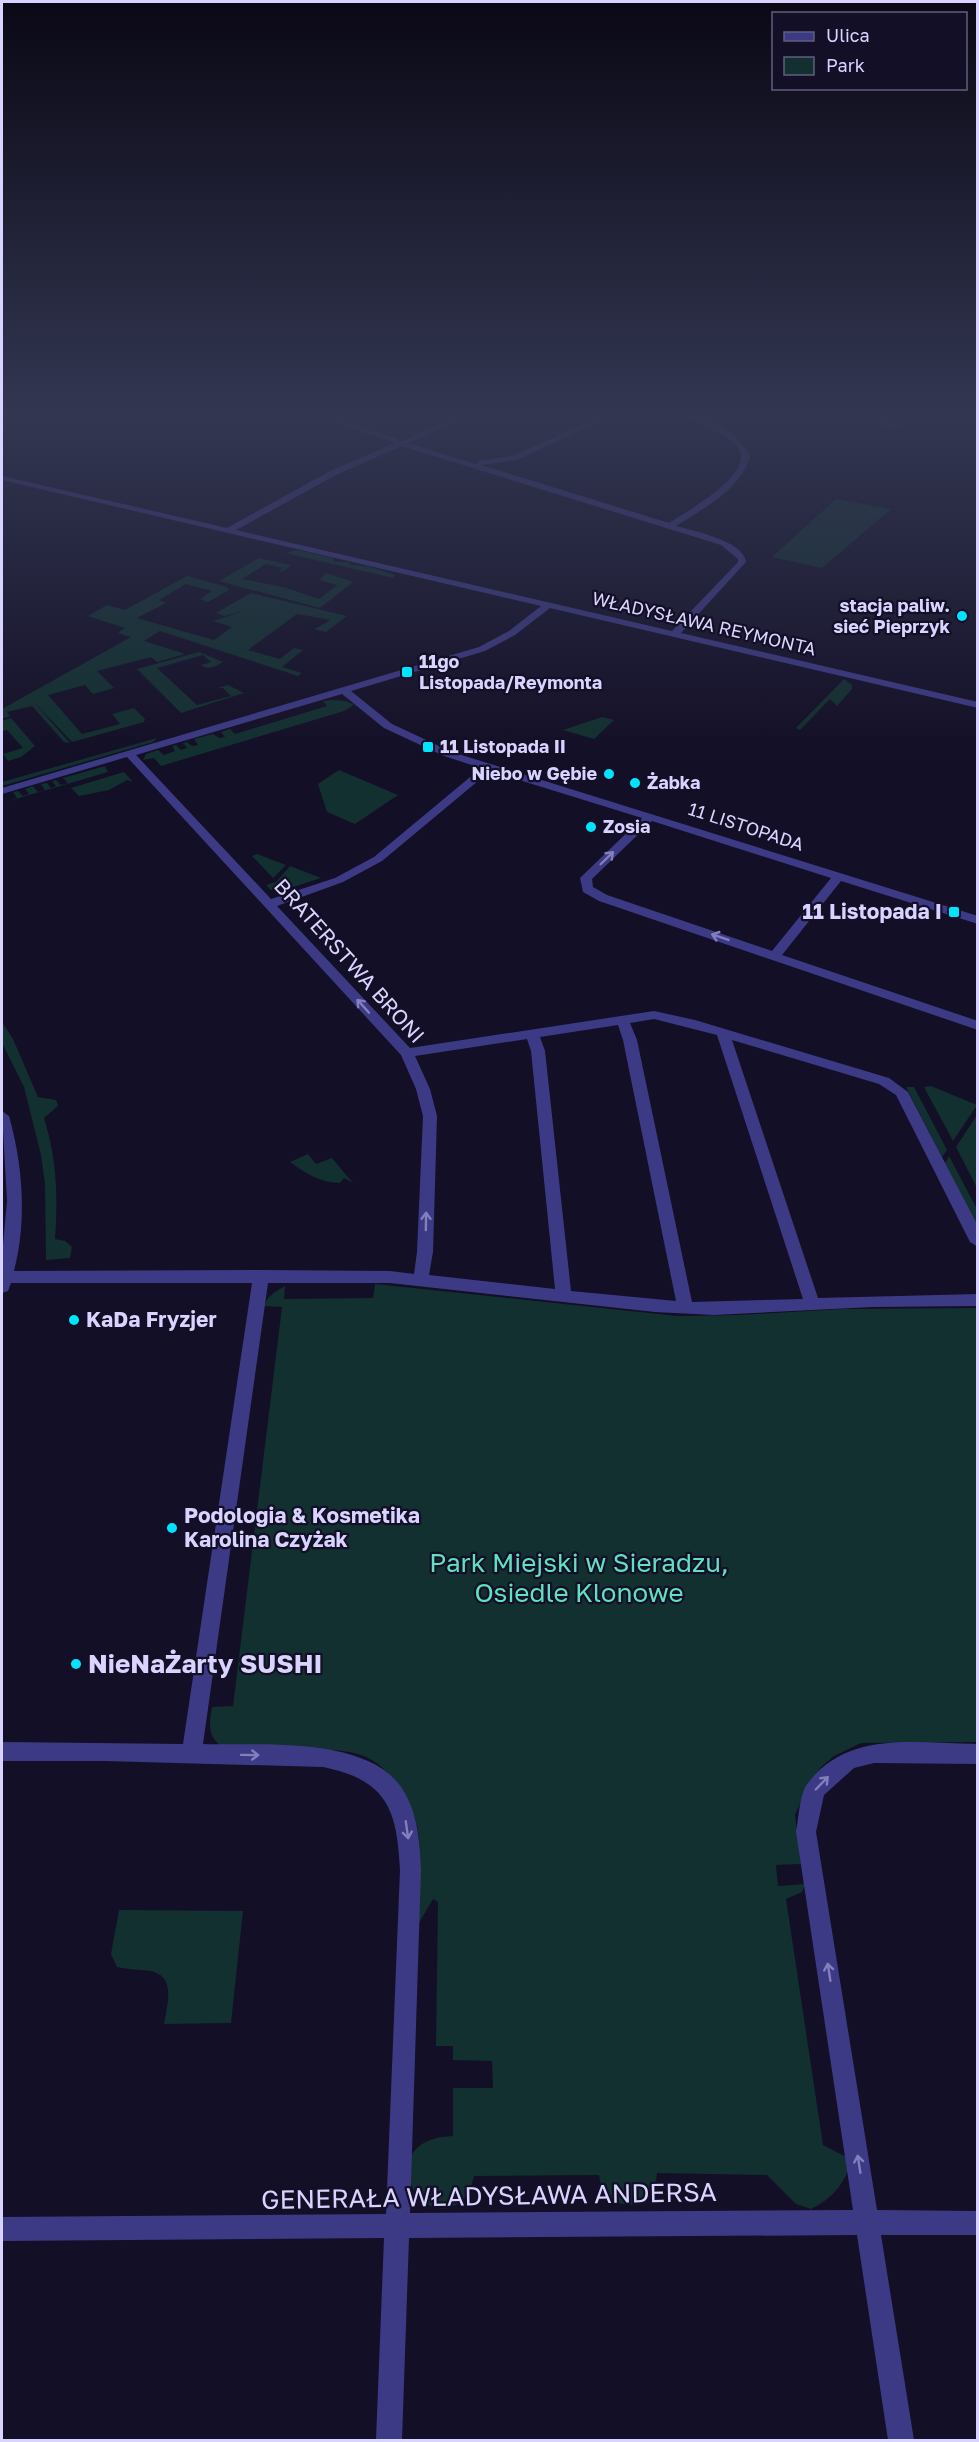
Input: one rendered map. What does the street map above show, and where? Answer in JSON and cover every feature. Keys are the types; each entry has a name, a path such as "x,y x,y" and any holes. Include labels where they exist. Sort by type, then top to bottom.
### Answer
{"street":[{"name":"WŁADYSŁAWA REYMONTA","path":"211,527 978,705"},
{"path":"228,531 235,527"},
{"path":"673,527 724,543 742,558 737,569 674,635"},
{"path":"2,791 482,650 512,633 548,605"},
{"name":"11 LISTOPADA","path":"345,690 385,724 428,747 978,920"},
{"name":"BRATERSTWA BRONI","path":"129,753 407,1053 423,1089 430,1116 425,1252 421,1279"},
{"path":"270,904 339,880 378,860 488,767"},
{"path":"651,816 586,878 587,889 603,898 978,1026"},
{"path":"775,956 839,876"},
{"path":"407,1053 622,1019 667,1016 884,1081 898,1089 978,1242"},
{"path":"622,1019 630,1040 686,1308"},
{"path":"532,1034 538,1051 564,1296"},
{"path":"723,1034 812,1303"},
{"path":"2,1116 10,1153 13,1185 11,1240 3,1282 261,1276 421,1279 686,1308 978,1300"},
{"path":"192,1753 261,1276"},
{"path":"2,1752 192,1753 323,1757 349,1762 366,1769 389,1786 401,1806 409,1828 409,1900 399,2227 388,2440"},
{"path":"902,2440 806,1832 815,1790 848,1760 874,1753 978,1754"},
{"name":"GENERAŁA WŁADYSŁAWA ANDERSA","path":"2,2229 399,2227 748,2221 978,2223"}],"green space":[{"path":"805,527 870,527 822,568 772,557"},
{"path":"298,550 333,558 335,562 349,562 351,565 367,566 395,575 393,578 285,553"},
{"path":"259,558 291,565 282,572 279,571 283,568 266,564 242,579 283,587 319,599 337,585 319,580 326,573 353,582 320,608 219,581"},
{"path":"187,576 227,587 229,590 208,602 200,599 212,591 186,584 159,600 166,603 137,618 214,640 232,627 213,621 244,611 224,616 216,613 251,593 347,616 326,632 314,629 331,620 297,614 248,650 280,659 294,648 303,650 282,667 302,673 298,676 160,631 144,641 185,654 157,662 151,657 97,671 114,688 93,694 85,685 48,695 82,734 120,724 112,714 134,708 145,719 144,722 72,742 32,700 70,743 64,742 32,706 7,712 10,716 2,719 2,709 131,637 118,633 125,628 88,616 107,605 125,610"},
{"path":"199,652 223,662 206,668 201,665 211,662 203,655 157,668 197,705 231,696 223,688 218,688 228,685 244,693 181,713 137,669"},
{"path":"844,679 852,685 852,689 837,706 830,699 800,730 796,728"},
{"path":"323,701 346,701 354,705 344,711 161,766 154,758 143,760 146,754 158,750 164,755 175,751 172,746 176,745 181,750 187,748 183,743 198,745 194,739 213,734 219,738 225,737 221,732 230,729 235,734 327,706"},
{"path":"602,717 614,720 594,739 563,730"},
{"path":"11,718 35,746 21,757 8,761 3,754 23,748 7,730 2,731 2,721"},
{"path":"157,738 153,742 2,786 2,782"},
{"path":"105,766 108,772 2,803 17,798 13,792 18,791 23,796 29,794 25,789 33,786 38,792 45,790 41,784 47,783 51,788 56,786 52,781 56,780 61,785 68,783 63,778"},
{"path":"339,770 398,795 355,824 327,812 318,784"},
{"path":"124,772 133,782 127,780 109,790 79,796 71,788"},
{"path":"257,854 286,865 273,878 252,856"},
{"path":"290,866 321,878 290,888 271,890 266,885 276,882"},
{"path":"2,1022 13,1039 38,1097 56,1100 58,1106 44,1118 56,1178 55,1239 65,1241 72,1247 70,1258 46,1260 45,1184 41,1155 24,1087 2,1043"},
{"path":"931,1086 977,1105 953,1141 924,1087"},
{"path":"906,1087 914,1087 947,1150 942,1157"},
{"path":"977,1115 977,1188 956,1147"},
{"path":"308,1154 316,1164 332,1158 353,1183 344,1178 340,1183 320,1179 290,1162"},
{"path":"949,1156 977,1209 977,1226 945,1163"},
{"name":"Park Miejski w Sieradzu, Osiedle Klonowe","path":"375,1284 677,1316 843,1309 977,1308 977,1742 861,1743 834,1756 821,1767 806,1789 795,1815 801,1864 776,1865 778,1886 805,1884 802,1892 786,1899 823,2145 852,2160 837,2190 811,2209 796,2204 767,2175 657,2173 655,2191 645,2204 633,2205 618,2203 603,2195 599,2175 474,2176 467,2196 449,2208 433,2207 420,2198 411,2184 408,2168 413,2153 427,2141 453,2136 453,2088 493,2088 492,2061 453,2060 453,2046 436,2046 438,1902 433,1899 416,1928 420,1846 414,1815 384,1769 368,1758 335,1750 224,1748 218,1744 210,1730 212,1707 233,1706 282,1307 264,1306 270,1296 285,1286 284,1299 373,1298"},
{"path":"119,1910 243,1911 231,2023 164,2024 168,1992 164,1979 150,1971 117,1967 111,1954"}],"place":[{"name":"stacja paliw. sieć Pieprzyk","path":"962,616"},
{"name":"11go Listopada/Reymonta","path":"407,672"},
{"name":"11 Listopada II","path":"428,747"},
{"name":"Niebo w Gębie","path":"609,774"},
{"name":"Żabka","path":"635,783"},
{"name":"Zosia","path":"591,827"},
{"name":"11 Listopada I","path":"954,912"},
{"name":"KaDa Fryzjer","path":"74,1320"},
{"name":"Podologia & Kosmetika Karolina Czyżak","path":"172,1528"},
{"name":"NieNaŻarty SUSHI","path":"76,1664"}]}
